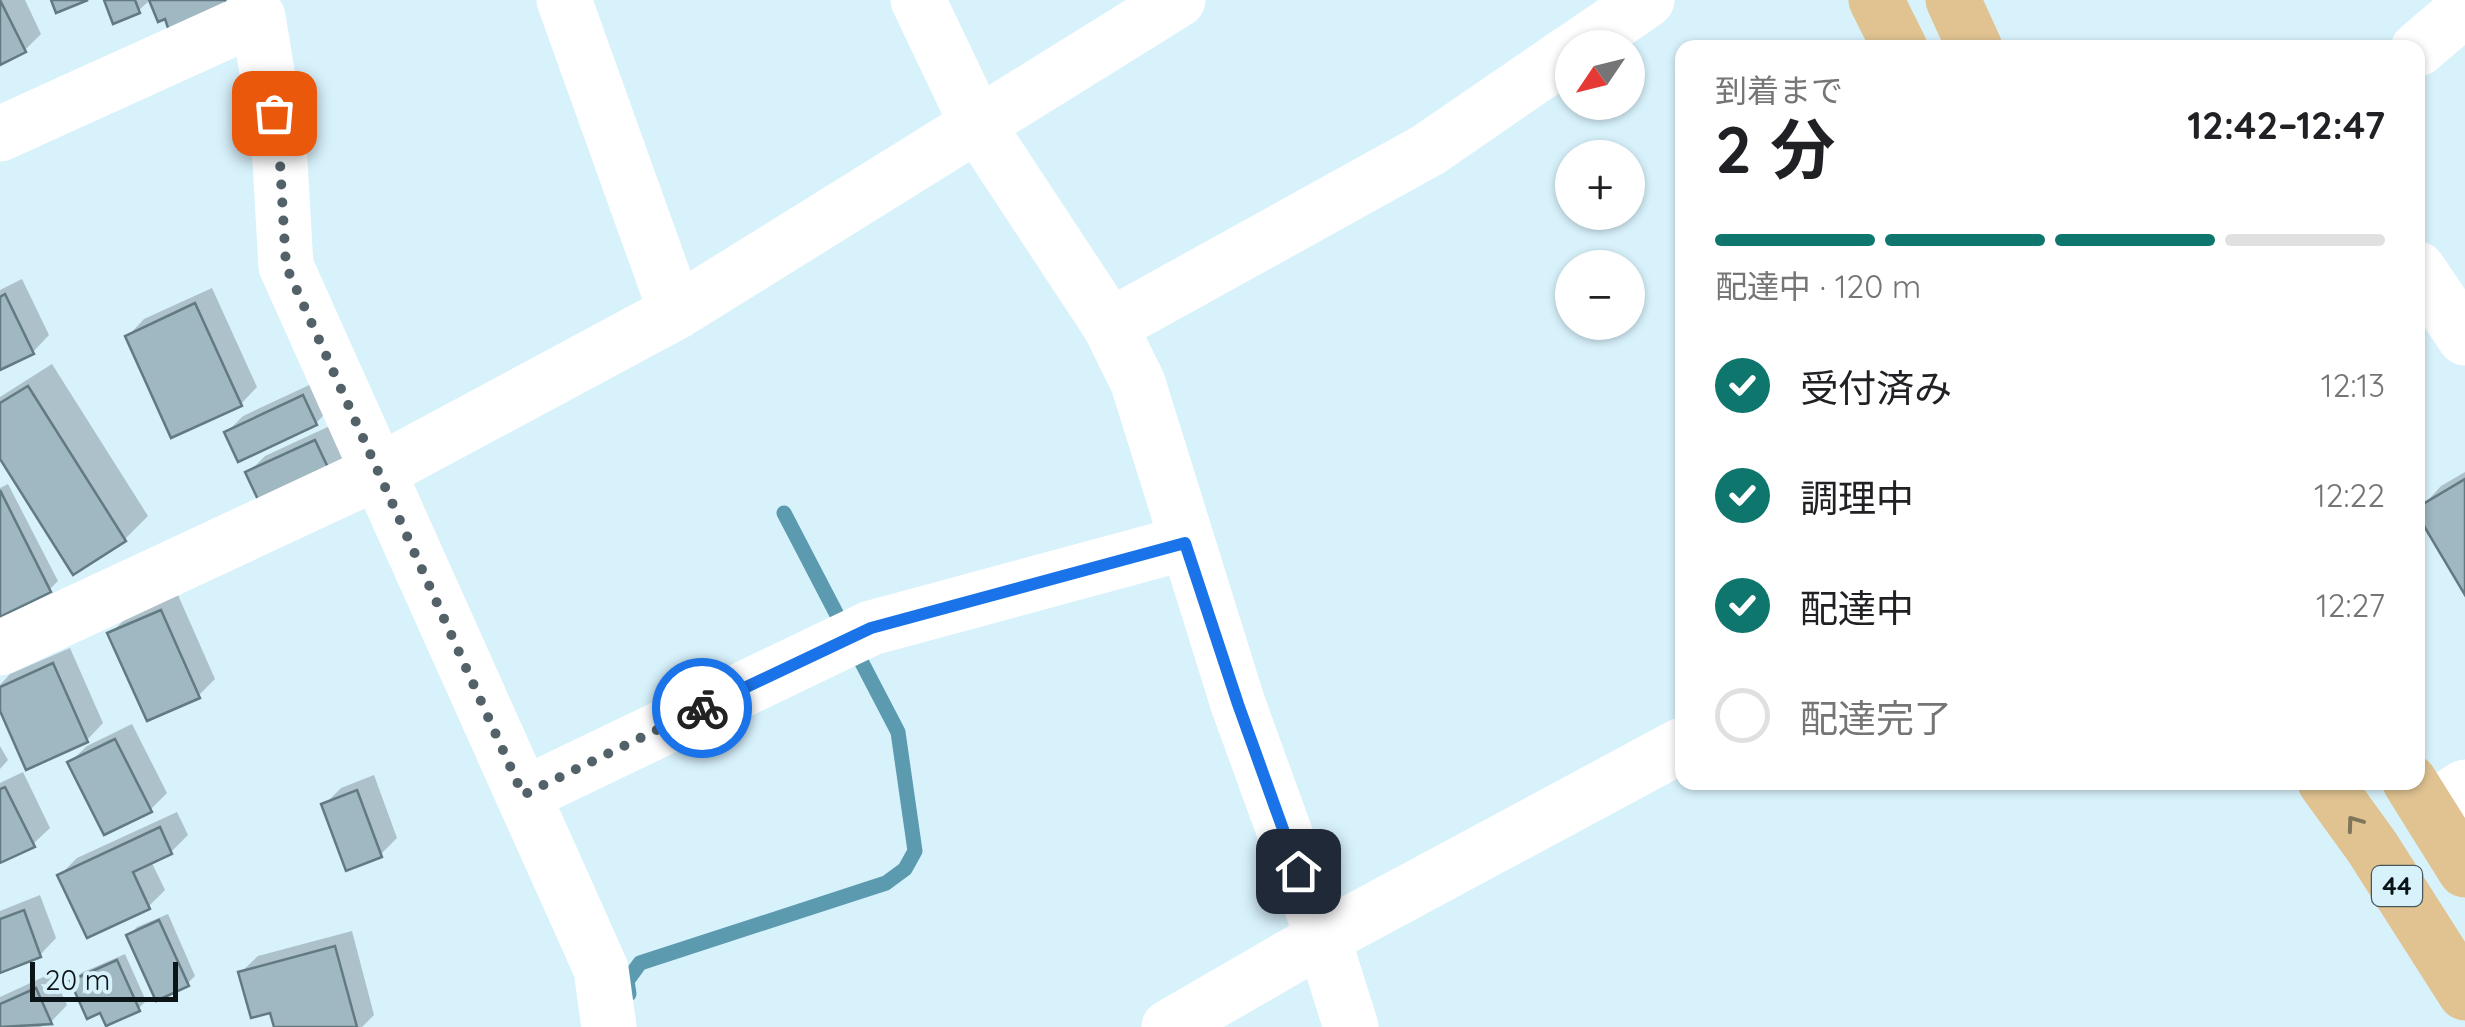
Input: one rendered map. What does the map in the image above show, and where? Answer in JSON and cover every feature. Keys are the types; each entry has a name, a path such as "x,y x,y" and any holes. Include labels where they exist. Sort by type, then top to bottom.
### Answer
{"main road":[{"path":"1876,0 1896,40"},
{"path":"1953,0 1971,40"},
{"name":"44","path":"2331,790 2465,992"},
{"name":"44","path":"2435,793 2465,870"}],"street":[{"path":"564,0 676,312"},
{"path":"918,0 977,124 1110,326 1138,384 1238,704 1351,1027"},
{"path":"0,648 378,472 676,312 1178,0"},
{"path":"1603,30 1646,0"},
{"path":"0,134 259,8 279,145 286,266 600,969 610,1027"},
{"path":"2425,43 2465,9"},
{"path":"1110,326 1428,150 1555,63"},
{"path":"2425,279 2465,338"},
{"path":"523,795 849,638 1185,543"},
{"path":"1170,1027 1323,938 1675,749"}],"building":[{"path":"0,0 26,52 0,65"},
{"path":"51,0 88,0 56,13"},
{"path":"104,0 135,0 140,13 113,24"},
{"path":"149,0 225,0 229,9 169,31 165,19 158,22"},
{"path":"5,294 34,354 0,370 0,297"},
{"path":"195,303 242,406 171,438 125,336"},
{"path":"28,386 126,541 73,575 0,459 0,403"},
{"path":"303,395 317,425 238,462 224,432"},
{"path":"315,440 331,474 261,506 245,472"},
{"path":"2465,479 2465,595 2425,528 2425,503"},
{"path":"0,490 51,592 0,617"},
{"path":"161,610 200,698 147,721 107,633"},
{"path":"53,663 88,742 26,770 0,711 0,687"},
{"path":"115,739 152,812 104,835 67,762"},
{"path":"5,787 35,847 0,863 0,789"},
{"path":"357,790 382,857 346,871 321,804"},
{"path":"160,827 172,854 133,872 150,909 87,938 57,875"},
{"path":"24,910 41,957 0,973 0,919"},
{"path":"159,920 189,986 156,1001 126,935"},
{"path":"335,946 357,1027 274,1027 270,1013 251,1018 238,972"},
{"path":"117,960 140,1011 106,1026 100,1013 87,1019 70,981"},
{"path":"36,988 52,1024 0,1027 0,1004"}],"waterway":[{"path":"629,994 627,981 640,963 886,883 905,869 915,851 898,732 784,513"}],"way so far":[{"path":"274,113 286,266 523,795 702,708"}],"route":[{"path":"702,708 871,628 1185,543 1298,871"}]}
